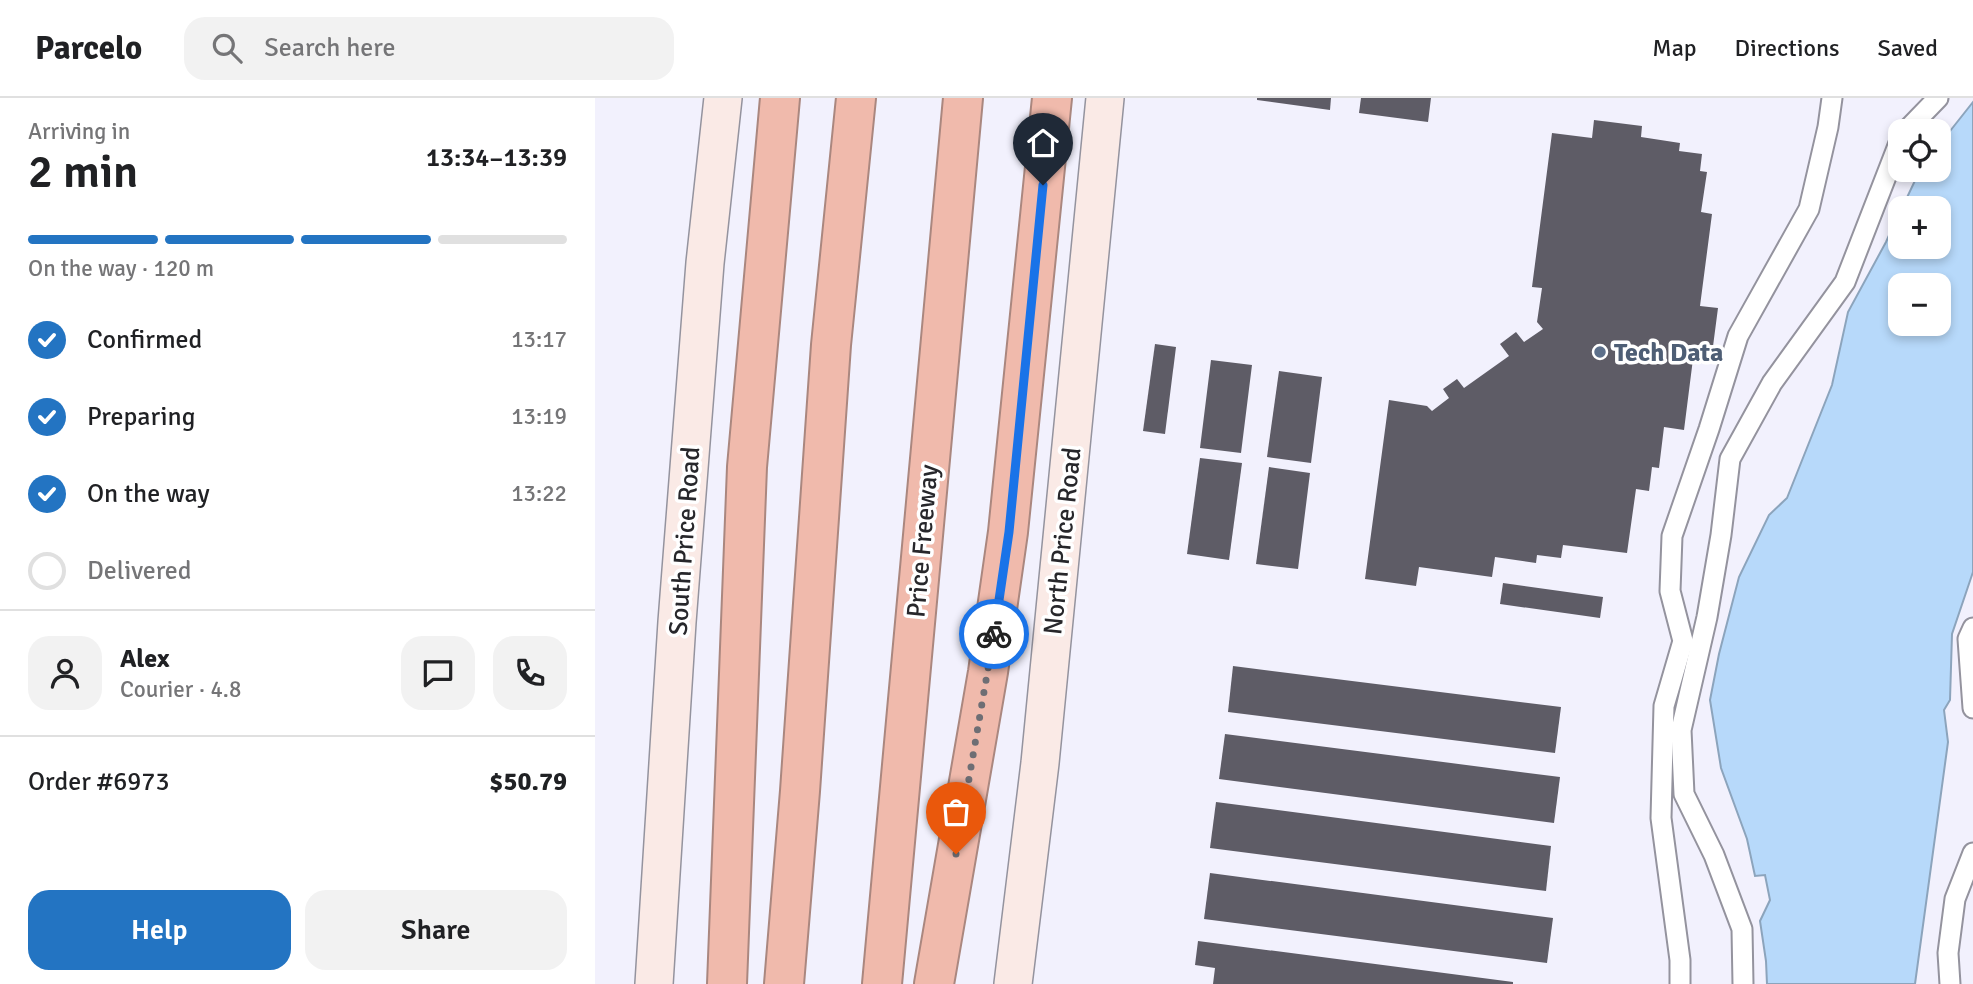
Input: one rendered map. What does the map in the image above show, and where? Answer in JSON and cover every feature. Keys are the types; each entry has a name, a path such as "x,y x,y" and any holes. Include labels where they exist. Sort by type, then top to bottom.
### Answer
{"highway":[{"path":"727,984 747,467 780,98"},
{"path":"784,984 831,345 856,98"},
{"name":"Price Freeway","path":"882,984 963,98"},
{"path":"935,984 1009,532 1052,98"}],"main road":[{"name":"South Price Road","path":"654,984 677,622 705,263 723,98"},
{"name":"North Price Road","path":"1013,984 1040,764 1105,98"}],"street":[{"path":"1680,984 1680,960 1661,818 1664,706 1683,641 1670,591 1672,536 1738,335 1809,209 1832,98"},
{"path":"1918,119 1938,98"},
{"path":"1743,984 1742,929 1714,855 1684,794 1681,730 1707,617 1730,459 1772,383 1845,282 1888,171"},
{"path":"1973,628 1968,639 1973,708"},
{"path":"1950,984 1948,953 1955,899 1973,853"}],"water":[{"path":"1973,102 1973,572 1952,634 1950,700 1944,710 1948,742 1915,984 1767,984 1760,921 1770,900 1765,875 1755,876 1747,839 1721,768 1710,700 1739,577 1769,515 1787,498 1832,385 1848,312 1888,238 1888,259 1951,259 1951,196 1908,196 1914,182 1951,182 1951,130"}],"building":[{"path":"1257,98 1331,98 1330,110"},
{"path":"1361,98 1431,98 1428,122 1359,113"},
{"name":"Tech Data","path":"1594,120 1642,126 1641,137 1680,143 1679,151 1702,154 1700,171 1707,172 1701,212 1712,214 1700,306 1718,308 1712,354 1694,351 1684,430 1664,427 1659,468 1652,467 1649,491 1636,489 1627,553 1563,545 1561,558 1537,555 1536,563 1495,557 1492,577 1419,567 1416,586 1365,579 1389,400 1427,406 1432,411 1449,398 1443,389 1457,379 1464,388 1509,356 1500,344 1516,332 1524,342 1543,329 1537,322 1542,288 1532,287 1552,133 1592,138"},
{"path":"1155,344 1176,347 1165,434 1143,431"},
{"path":"1211,360 1252,365 1241,453 1200,448"},
{"path":"1279,371 1322,377 1311,463 1267,457"},
{"path":"1200,458 1242,463 1229,560 1187,554"},
{"path":"1269,467 1310,473 1298,569 1256,564"},
{"path":"1503,583 1603,597 1600,618 1500,604"},
{"path":"1233,666 1561,707 1555,753 1228,712"},
{"path":"1225,734 1560,777 1554,823 1219,779"},
{"path":"1216,802 1551,846 1546,891 1210,848"},
{"path":"1210,873 1553,918 1547,963 1204,919"},
{"path":"1198,941 1513,984 1213,984 1215,968 1195,965"}],"way so far":[{"path":"956,854 994,634"}],"place":[{"name":"Tech Data","path":"1600,352"}],"route":[{"path":"994,634 1009,532 1043,185"}]}
